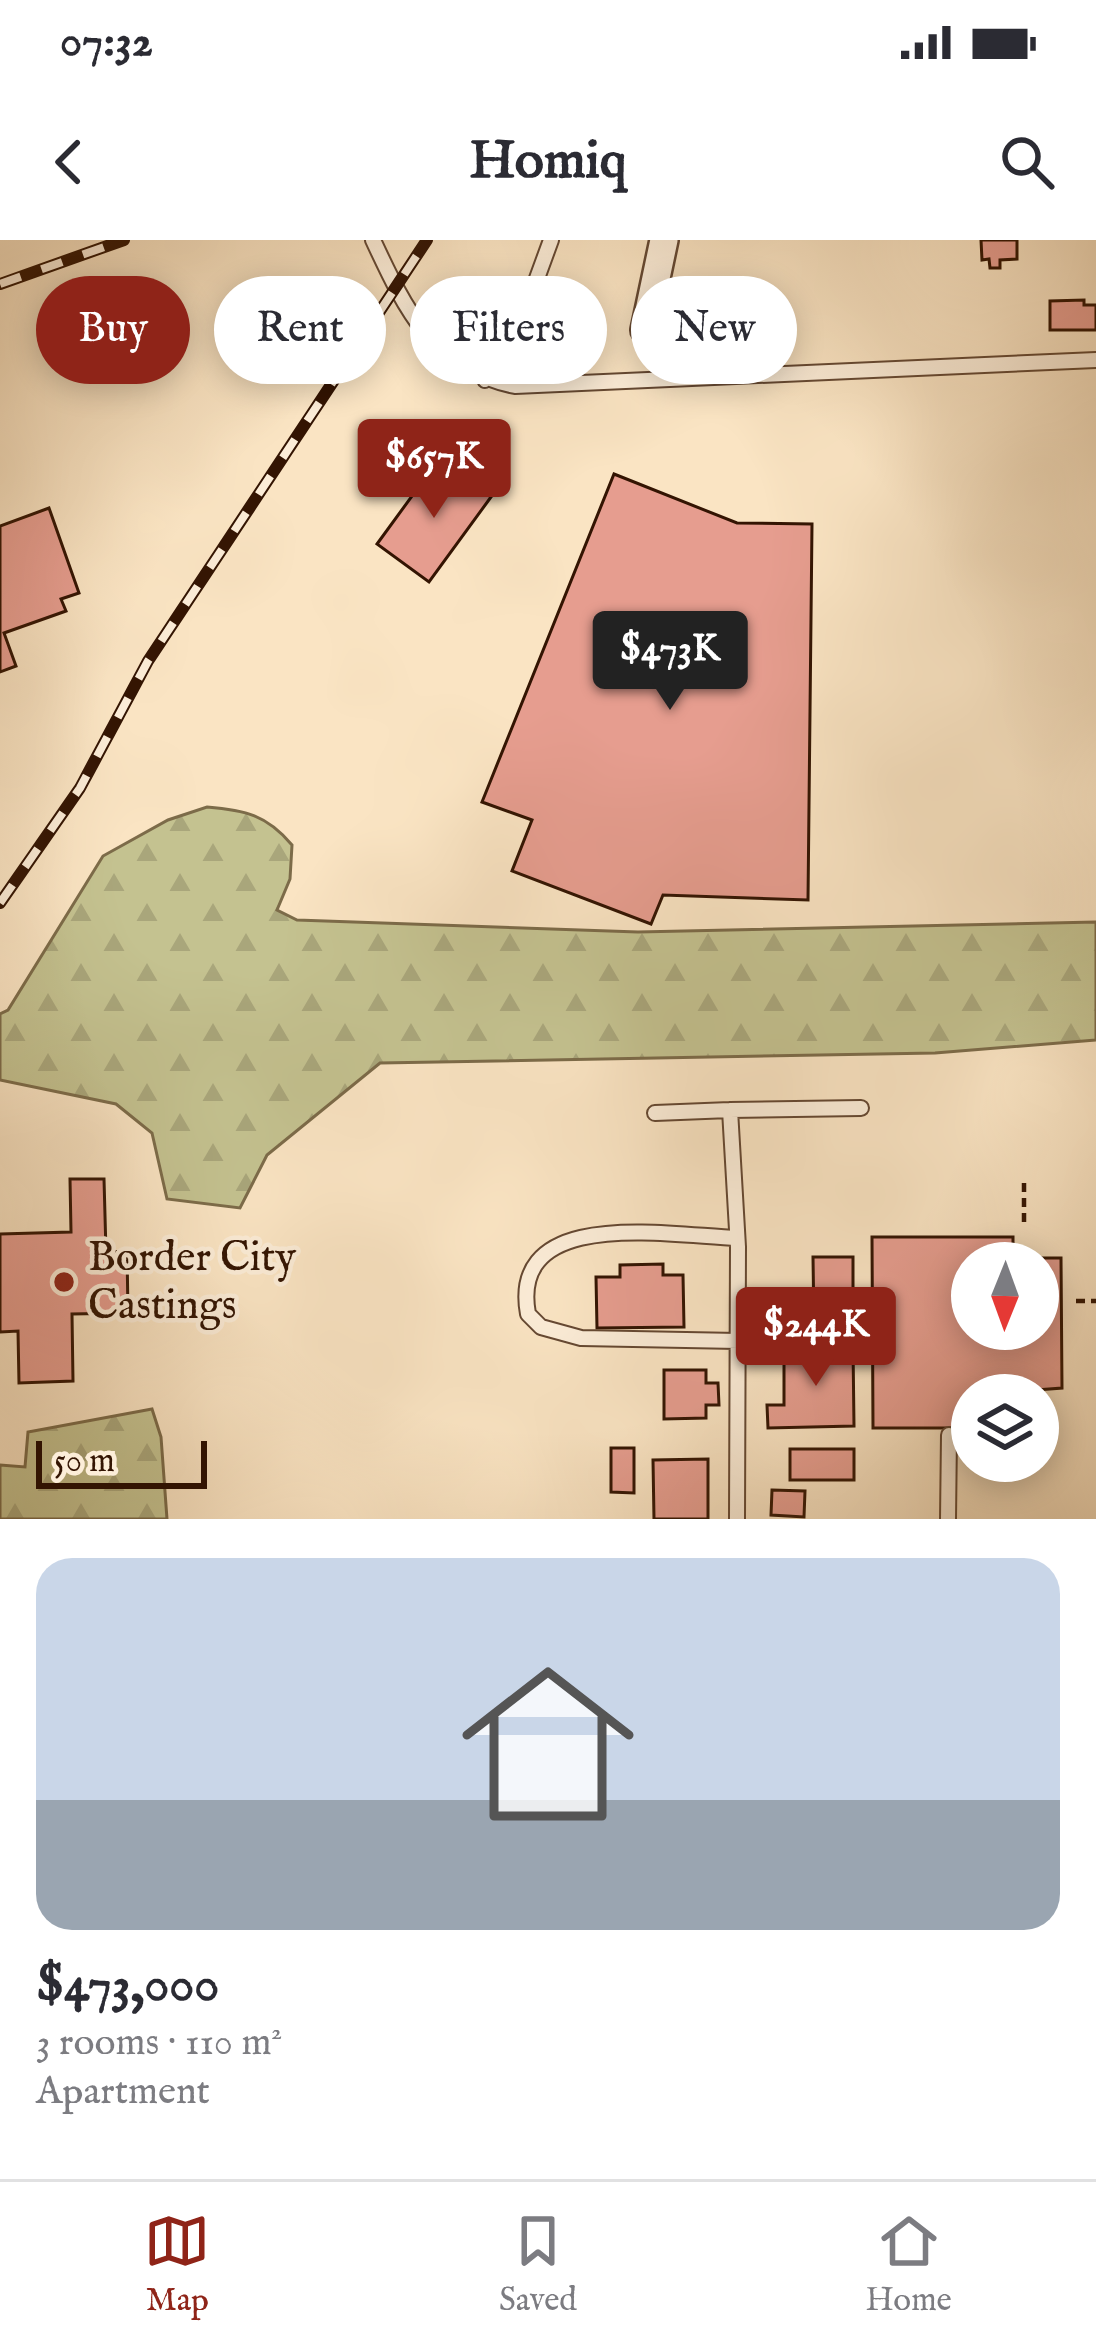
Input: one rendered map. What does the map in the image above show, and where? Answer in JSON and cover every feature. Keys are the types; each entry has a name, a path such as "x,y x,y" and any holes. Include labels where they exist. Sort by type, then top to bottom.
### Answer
{"street":[{"path":"656,276 664,240"}],"lane":[{"path":"374,240 410,303"},
{"path":"538,276 551,240"},
{"path":"607,384 771,371 1096,360"},
{"path":"516,384 548,388 600,384"},
{"path":"655,1113 861,1108"},
{"path":"730,1110 737,1238 737,1519"},
{"path":"737,1238 610,1235 561,1241 534,1263 525,1294 528,1313 556,1334 738,1341"},
{"path":"948,1519 949,1435"}],"path":[{"path":"1024,1178 1024,1222"},
{"path":"1076,1300 1096,1301"}],"green space":[{"path":"207,807 254,816 292,845 290,879 277,910 297,920 638,932 1096,922 1096,1040 935,1053 380,1063 267,1155 240,1208 167,1199 152,1133 116,1104 0,1080 0,1014 8,1010 103,856 168,820"},
{"path":"152,1409 161,1437 167,1519 0,1519 0,1465 25,1467 28,1432"}],"building":[{"path":"981,240 1017,240 1017,259 1000,260 1000,268 990,268 989,259 982,260"},
{"path":"1084,300 1084,305 1096,305 1096,330 1050,330 1050,301"},
{"path":"439,459 491,497 429,582 377,544"},
{"path":"614,474 737,523 812,524 808,900 663,895 651,924 512,871 532,820 482,802"},
{"path":"49,508 79,593 61,599 66,611 4,633 16,666 0,672 0,526"},
{"name":"Border City Castings","path":"70,1179 104,1179 106,1252 127,1251 128,1313 72,1314 73,1381 19,1383 18,1331 0,1332 0,1234 71,1232"},
{"path":"872,1237 1013,1237 1013,1242 951,1242 951,1350 1059,1350 1061,1258 1062,1388 1059,1374 951,1374 951,1428 873,1428"},
{"path":"813,1257 853,1257 853,1325 814,1325"},
{"path":"663,1264 663,1275 683,1275 684,1327 597,1328 596,1277 620,1277 620,1265"},
{"path":"784,1347 853,1347 854,1426 768,1428 767,1405 784,1405"},
{"path":"664,1370 706,1370 706,1383 718,1383 719,1405 706,1405 706,1418 664,1419"},
{"path":"611,1448 634,1448 634,1493 611,1492"},
{"path":"790,1449 854,1449 854,1480 790,1480"},
{"path":"708,1459 708,1519 654,1519 653,1460"},
{"path":"772,1490 805,1491 804,1517 771,1515"}],"railway":[{"path":"0,284 124,240"},
{"path":"0,903 80,788 148,661 427,240"}],"place":[{"name":"Border City Castings","path":"64,1282"}]}
